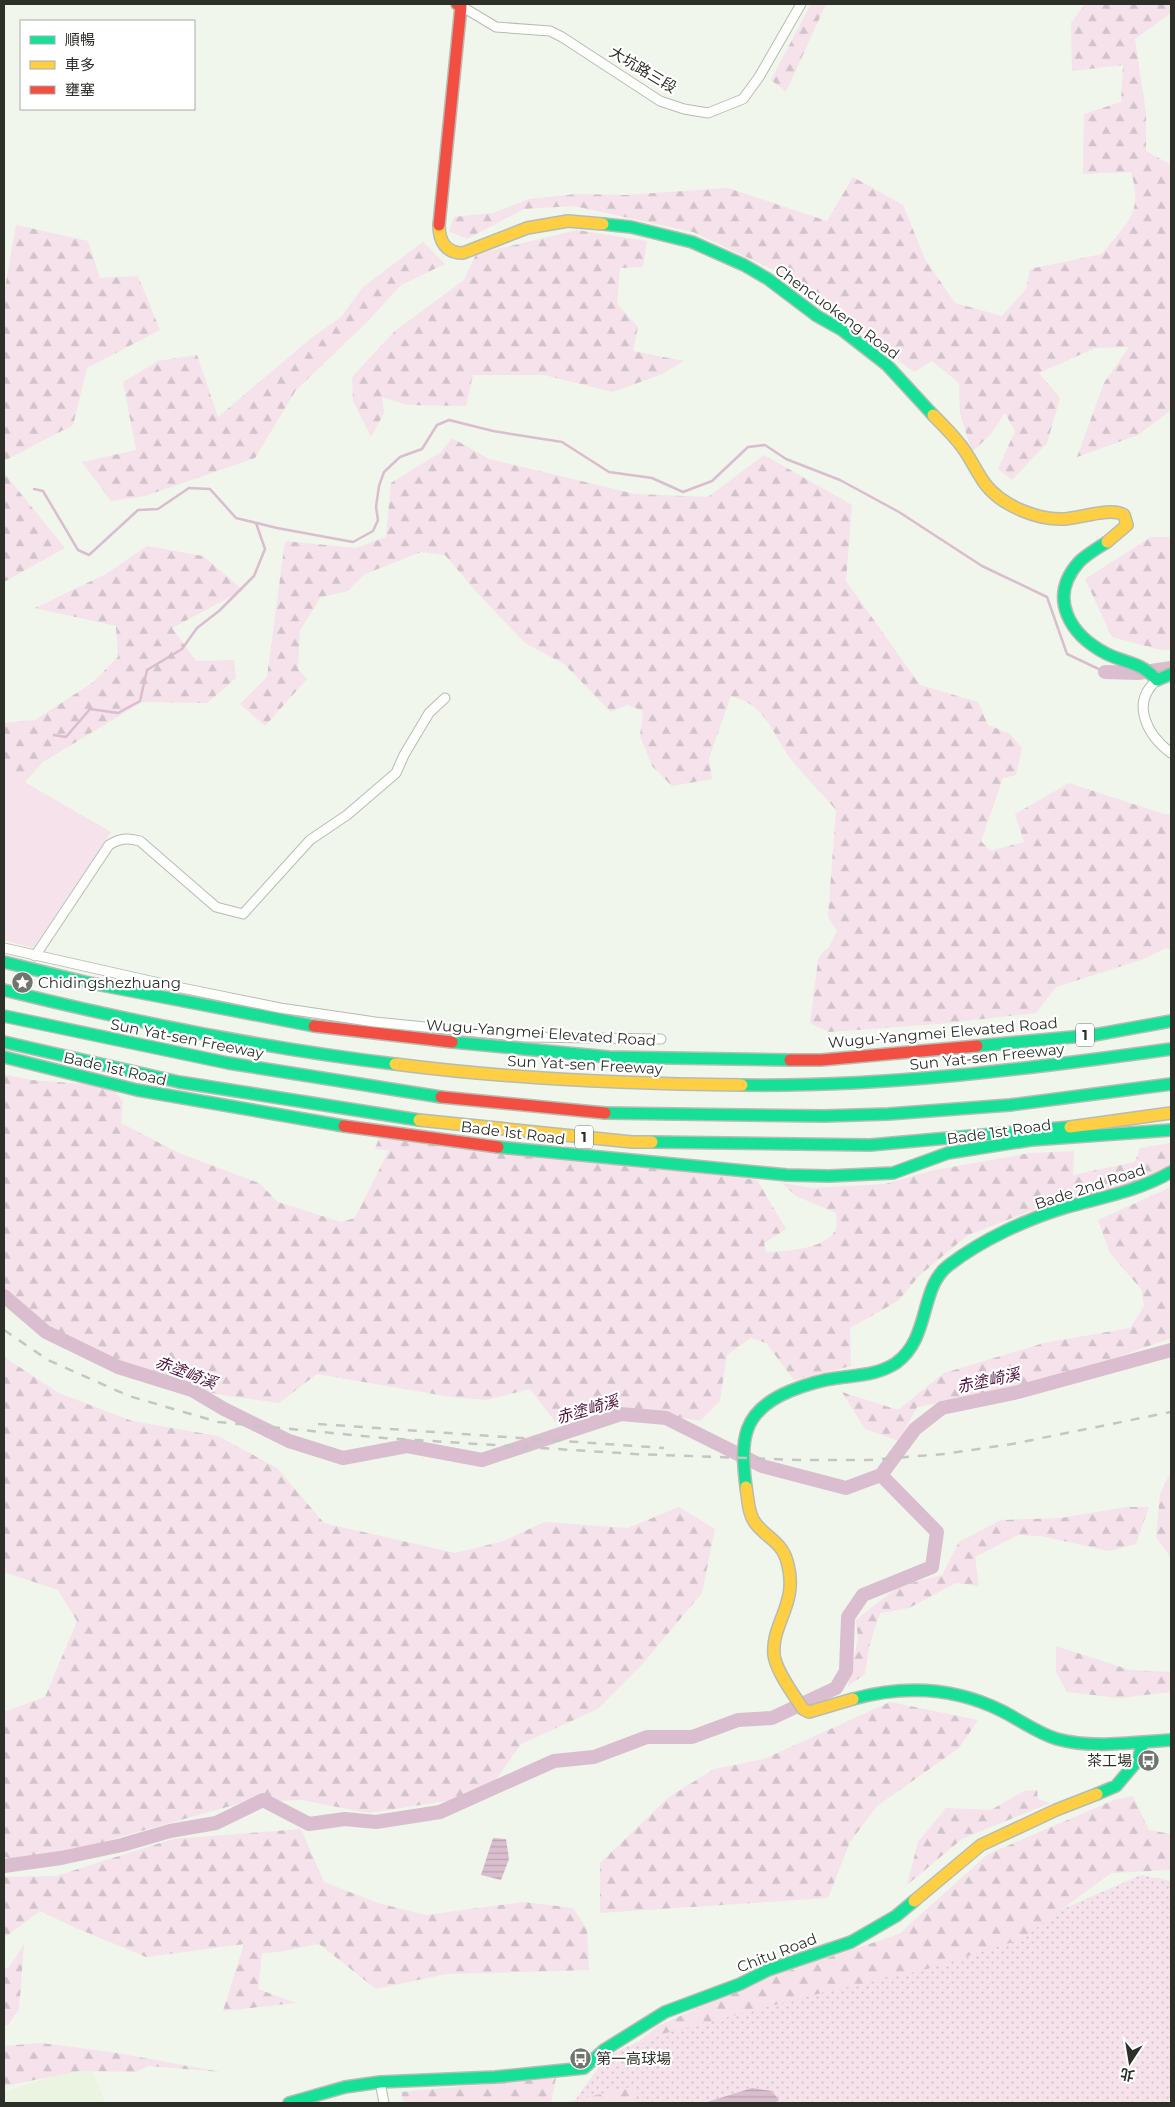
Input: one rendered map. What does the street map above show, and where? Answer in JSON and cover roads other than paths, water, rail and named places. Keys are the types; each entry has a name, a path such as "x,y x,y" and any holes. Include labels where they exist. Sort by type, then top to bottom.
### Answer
{"main road":[{"name":"Chencuokeng Road","path":"459,5 439,227 440,240 446,249 456,254 463,253 527,228 568,221 631,227 692,242 744,265 817,316 842,330 887,365 960,444 986,485 1000,499 1039,517 1076,518 1096,515 1107,510 1124,515 1127,525 1124,530 1111,537 1079,562 1062,592 1063,606 1069,620 1079,634 1108,654 1139,663 1156,679"},
{"path":"1156,679 1171,674"},
{"name":"Wugu-Yangmei Elevated Road","path":"4,962 94,984 326,1028 496,1047 610,1057 821,1060 1094,1034 1171,1022"},
{"name":"Sun Yat-sen Freeway","path":"4,990 109,1016 267,1046 500,1076 750,1087 874,1083 1009,1072 1171,1049"},
{"name":"Sun Yat-sen Freeway","path":"4,1016 228,1064 340,1082 520,1106 606,1113 844,1116 890,1114 964,1110 1171,1084"},
{"name":"1","path":"4,1042 180,1082 379,1115 632,1142 870,1145 1044,1130 1171,1113"},
{"name":"Bade 1st Road","path":"4,1057 137,1090 303,1120 528,1151 720,1167 787,1175 829,1176 893,1173 948,1153 1022,1141 1171,1130"},
{"name":"Bade 2nd Road","path":"1143,1742 1076,1742 1058,1739 1044,1734 1004,1711 974,1698 936,1690 912,1688 886,1690 809,1712 803,1709 774,1656 776,1637 789,1604 792,1583 787,1559 783,1548 754,1522 744,1467 744,1448 751,1422 759,1409 785,1394 827,1380 874,1374 898,1361 907,1351 919,1330 936,1277 946,1267 978,1247 1036,1220 1065,1209 1125,1194 1152,1184 1171,1172"},
{"path":"1143,1742 1171,1740"},
{"name":"Chitu Road","path":"289,2103 345,2087 380,2082 495,2077 584,2068 604,2050 665,2012 740,1984 768,1970 852,1942 872,1931 896,1916 981,1845 1056,1810 1116,1786 1138,1760 1143,1742"}],"street":[{"name":"大坑路三段","path":"459,5 496,27 550,31 660,101 684,109 708,113 743,98 759,77 801,4"},
{"path":"1156,679 1148,690 1142,705 1142,714 1153,736 1161,746 1171,752"},
{"path":"35,956 109,845 117,840 128,838 140,841 216,908 243,914 310,840 347,815 396,773 404,755 429,713 445,698"},
{"path":"4,948 280,1008 375,1022 525,1038 661,1039"},
{"path":"380,2082 384,2103"}],"waterway":[{"path":"34,489 43,491 78,550 89,555 138,510 158,509 189,488 210,489 236,518 277,528 353,542 373,531 378,520 376,507 379,486 384,472 400,457 422,449 437,425 449,420 493,431 562,442 609,472 652,478 683,492 712,481 748,447 765,445 786,459 840,480 899,512 982,566 1047,597 1067,654 1105,672"},
{"path":"54,735 66,737 90,709 118,713 140,701 147,670 182,649 197,628 219,611 254,576 265,549 256,523"},
{"path":"1105,672 1138,673 1171,668"},
{"name":"赤塗崎溪","path":"4,1296 46,1332 118,1367 192,1390 224,1409 289,1441 343,1458 407,1446 482,1460 621,1414 666,1418 762,1466 846,1488 881,1475 915,1429 942,1408 1018,1392 1171,1350"},
{"path":"4,1866 61,1858 122,1845 170,1831 216,1823 263,1800 309,1824 345,1819 376,1822 440,1812 554,1761 594,1757 647,1737 692,1737 738,1720 772,1718 836,1688 846,1671 848,1617 863,1595 932,1567 937,1532 881,1475"}],"railway":[{"path":"4,1330 48,1360 129,1396 218,1422 384,1438 635,1454 799,1460 869,1460 944,1454 1012,1444 1171,1412"},
{"path":"318,1424 664,1448"}],"place":[{"name":"Chidingshezhuang","path":"22,983"},
{"name":"茶工場","path":"1148,1761"},
{"name":"第一高球場","path":"580,2059"}]}
